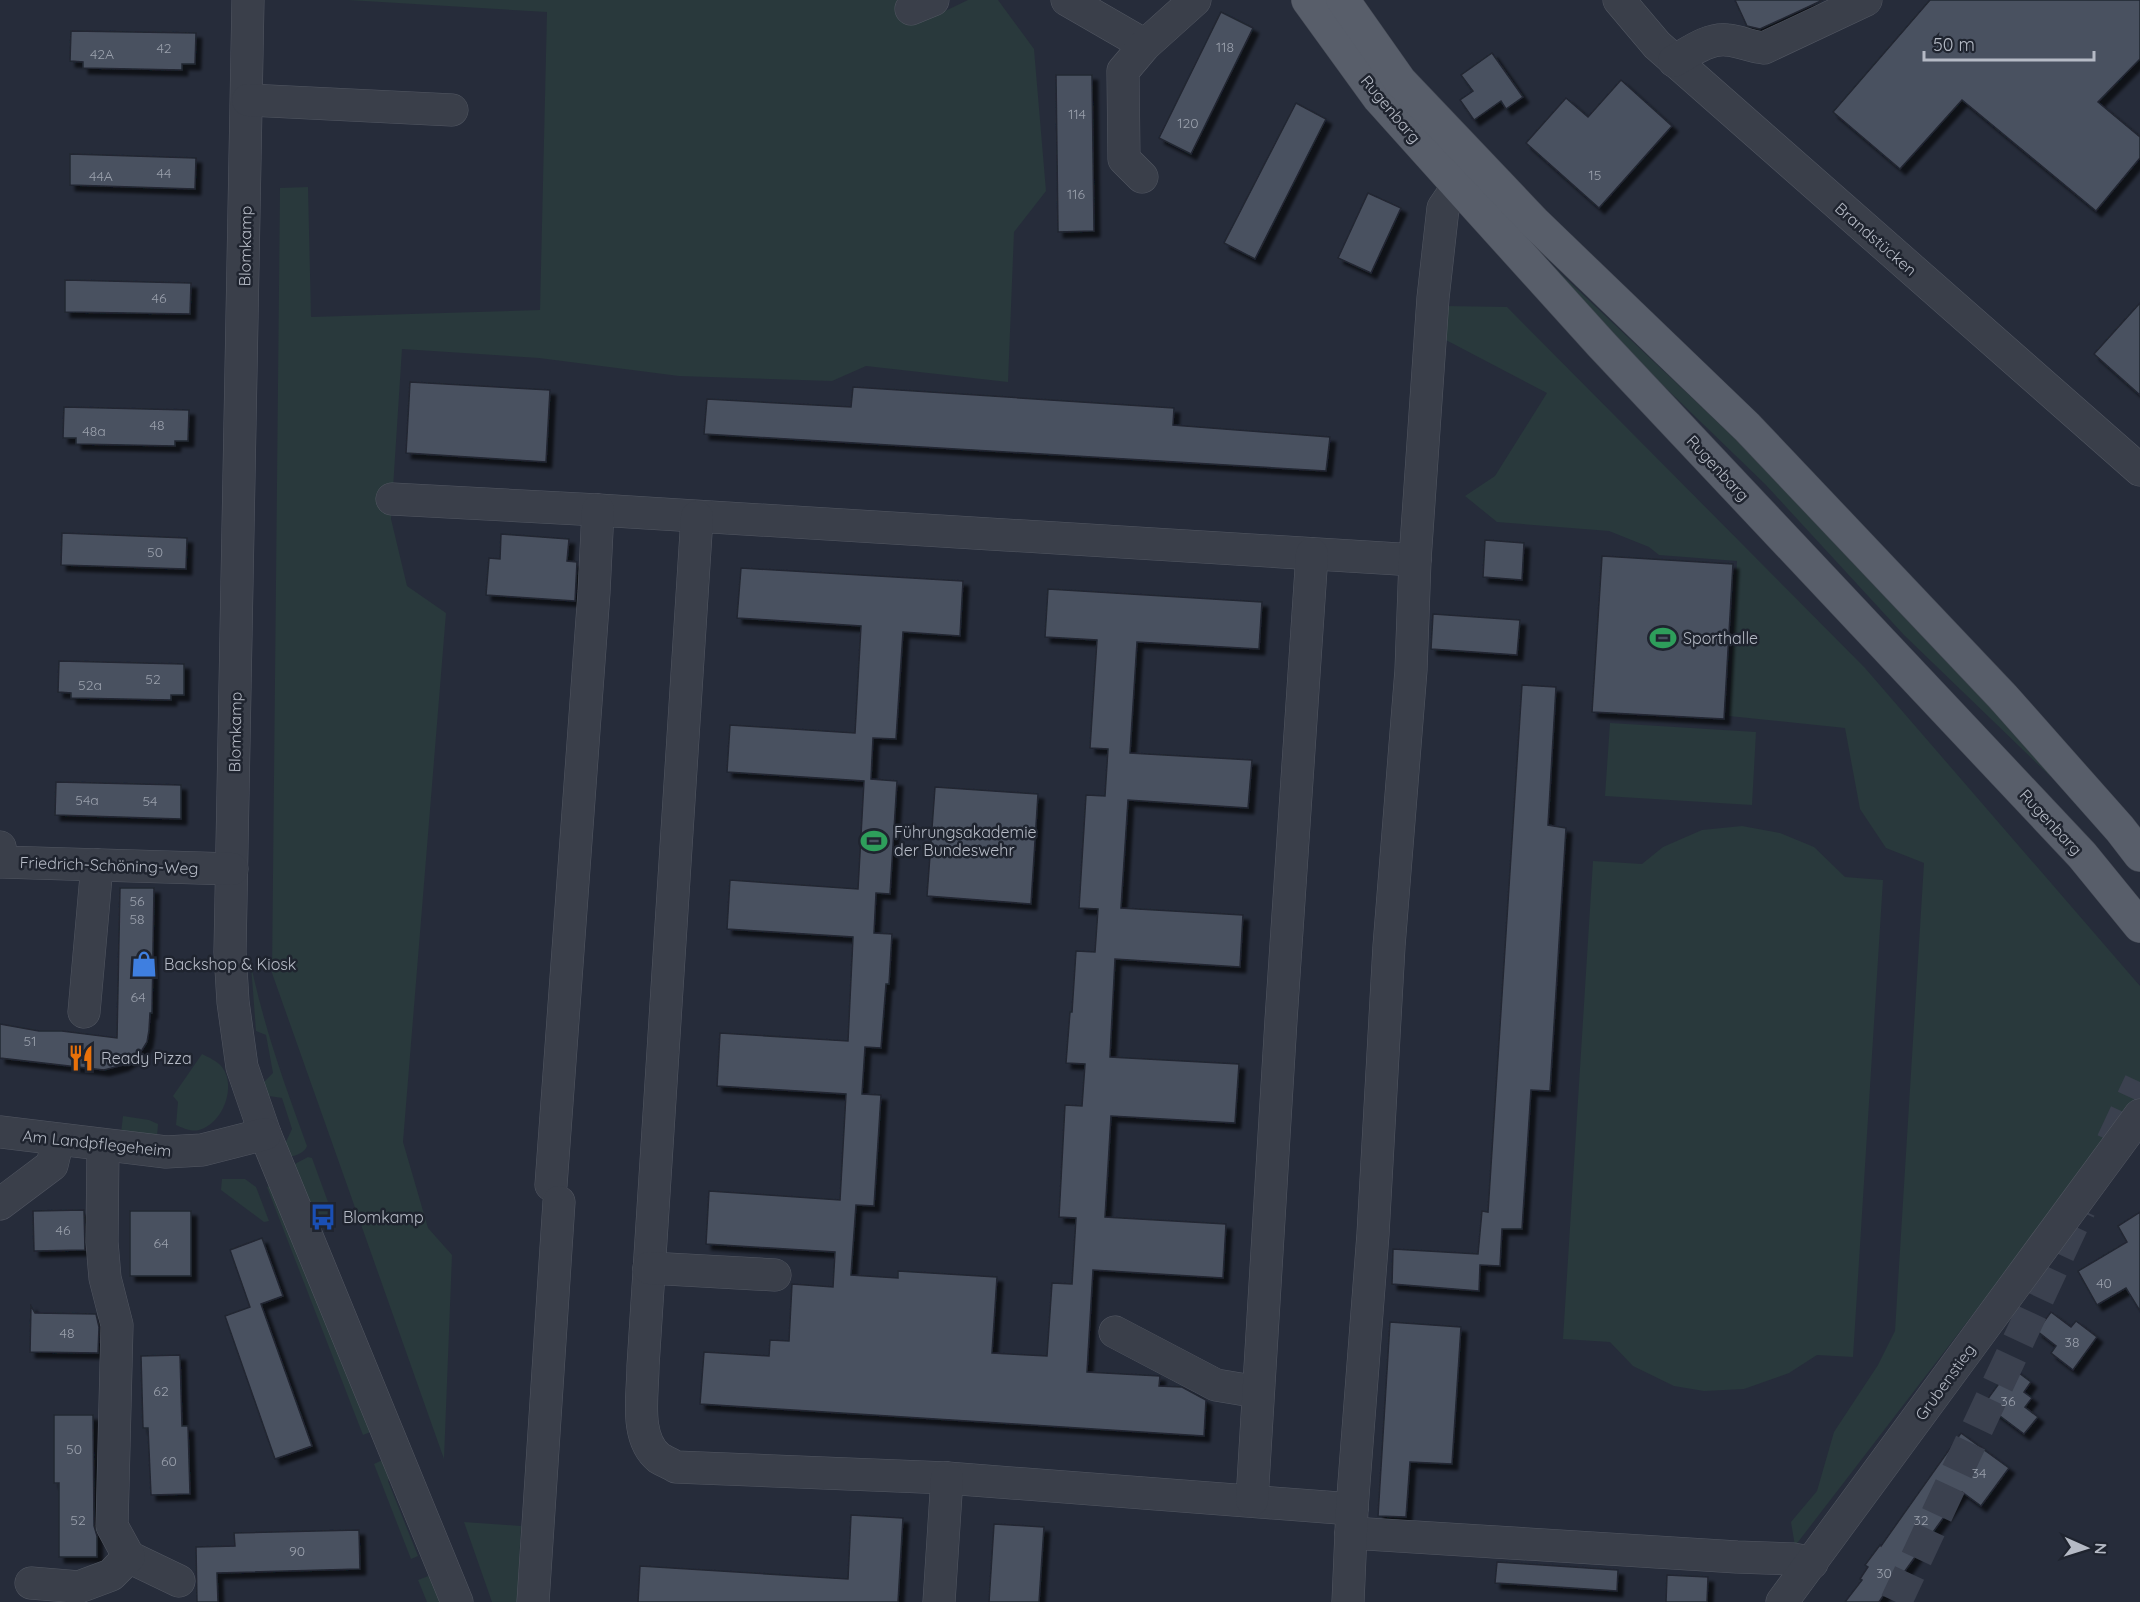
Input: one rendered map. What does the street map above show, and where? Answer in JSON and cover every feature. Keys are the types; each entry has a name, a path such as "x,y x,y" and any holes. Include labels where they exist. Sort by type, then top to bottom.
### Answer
{"main road":[{"name":"Rugenbarg","path":"1308,0 1379,98 1458,186 1601,344 2082,855 2140,926"},
{"name":"Rugenbarg","path":"1343,0 1400,81 1535,224 1747,427 2003,697 2140,855"}],"street":[{"name":"Blomkamp","path":"248,0 248,100 230,952 233,1002 242,1067 265,1134 457,1602"},
{"path":"1067,0 1146,45"},
{"path":"1142,177 1124,159 1123,71 1146,45 1195,0"},
{"name":"Brandstücken","path":"1619,0 1657,45 2140,470"},
{"path":"1674,60 1715,41 1725,39 1764,48 1866,0"},
{"path":"248,100 452,110"},
{"path":"1348,1602 1373,1234 1389,946 1411,670 1415,560 1433,298 1443,208 1458,186"},
{"path":"392,499 1415,560"},
{"path":"533,1602 555,1194 598,510"},
{"path":"697,517 643,1366 643,1425 647,1443 659,1457 676,1467 947,1478 1252,1500 1352,1521 1737,1557 1793,1559 1812,1563"},
{"path":"1252,1500 1279,1043 1312,554"},
{"name":"Friedrich-Schöning-Weg","path":"0,847 3,862 232,869"},
{"path":"84,1012 97,865"},
{"name":"Grubenstieg","path":"1782,1602 2140,1115"},
{"name":"Am Landpflegeheim","path":"0,1132 166,1152 202,1150 265,1134"},
{"path":"0,1204 52,1165 58,1140"},
{"path":"103,1146 102,1242 105,1278 117,1325 112,1526 129,1557 179,1581"},
{"path":"2108,1161 2140,1153"},
{"path":"649,1268 775,1275"},
{"path":"1114,1332 1216,1385 1258,1392"},
{"path":"939,1602 947,1478"},
{"path":"31,1583 80,1587 111,1575 129,1557"}],"shaded area":[{"path":"348,0 933,0 943,12 968,0 998,0 1034,49 1046,191 1014,232 1008,382 866,366 832,381 679,376 539,358 402,349 391,519 407,586 446,613 403,1142 428,1228 452,1255 444,1459 272,973 280,188 308,187 311,317 540,310 547,12"},
{"path":"1500,210 1561,274 1831,529 2053,772 2050,776 1904,635 1765,484 1612,336"},
{"path":"1445,306 1507,307 1865,668 2140,986 2140,1097 1795,1546 1791,1522 1817,1491 1834,1432 1878,1365 1895,1331 1924,863 1886,848 1860,809 1845,728 1729,716 1737,561 1659,555 1649,547 1609,531 1497,522 1465,496 1495,476 1547,393 1444,339"},
{"path":"1610,723 1756,732 1752,805 1605,796"},
{"path":"1742,826 1780,833 1814,847 1845,877 1883,880 1853,1357 1817,1355 1789,1373 1744,1389 1704,1391 1674,1386 1633,1366 1610,1342 1563,1339 1593,861 1642,864 1663,847 1702,830"},
{"path":"251,965 269,1034 307,1146 294,1156 289,1156 284,1146 292,1129 282,1098 263,1095 260,1086 273,1073 266,1035 256,1031"},
{"path":"202,1054 222,1067 228,1084 228,1094 215,1120 199,1130 190,1130 176,1125 178,1102 173,1096"},
{"path":"123,1116 149,1120 158,1124 157,1137 121,1133"},
{"path":"308,1157 312,1158 332,1213 315,1220 291,1166"},
{"path":"222,1179 245,1179 256,1187 269,1221 264,1222 221,1190"},
{"path":"270,1186 360,1407 371,1413 378,1429 363,1435 267,1187"},
{"path":"389,1457 394,1469 388,1481 418,1556 411,1559 374,1464"},
{"path":"464,1522 521,1526 517,1602 492,1602"},
{"path":"431,1575 442,1602 427,1602 418,1580"}],"building":[{"path":"1735,0 1823,0 1760,29 1747,26"},
{"path":"1930,0 2140,0 2140,59 2098,102 2140,137 2140,158 2096,211 1962,100 1900,169 1833,112"},
{"path":"1221,12 1253,28 1191,154 1159,138"},
{"path":"71,31 196,33 195,64 182,64 182,70 83,68 83,62 70,61"},
{"path":"1492,53 1523,97 1506,109 1501,101 1474,120 1460,100 1473,91 1461,75"},
{"path":"1056,75 1092,75 1094,231 1058,232"},
{"path":"1621,80 1672,126 1599,208 1526,143 1566,98 1588,117"},
{"path":"1296,103 1326,119 1255,259 1224,243"},
{"path":"70,154 196,158 195,189 70,185"},
{"path":"1368,193 1401,208 1371,273 1338,258"},
{"path":"65,280 191,283 190,314 65,312"},
{"path":"2140,303 2140,395 2094,354"},
{"path":"410,382 550,390 546,462 406,453"},
{"path":"853,387 1174,408 1173,425 1330,437 1326,471 704,434 707,399 851,407"},
{"path":"64,407 189,410 188,441 175,441 175,446 76,444 76,438 63,438"},
{"path":"62,533 187,538 186,569 61,565"},
{"path":"501,534 569,539 567,561 577,562 575,601 486,595 489,558 500,559"},
{"path":"1485,540 1524,543 1522,580 1483,577"},
{"name":"Sporthalle","path":"1602,556 1733,564 1724,719 1592,712"},
{"path":"741,568 963,581 960,636 903,632 896,739 873,738 871,779 897,781 890,894 876,893 874,933 892,934 889,984 886,984 881,1048 865,1047 862,1094 881,1095 874,1206 856,1205 851,1275 898,1278 898,1271 997,1277 992,1353 1047,1356 1052,1283 1072,1284 1076,1218 1059,1217 1065,1105 1082,1106 1085,1064 1066,1063 1076,951 1095,952 1098,909 1079,908 1086,795 1105,796 1108,749 1090,748 1097,640 1045,637 1048,589 1262,602 1259,649 1137,642 1130,753 1252,760 1248,808 1128,800 1121,908 1243,915 1240,967 1115,959 1110,1057 1239,1064 1235,1123 1111,1116 1105,1217 1226,1224 1223,1278 1093,1270 1087,1372 1160,1376 1159,1386 1182,1387 1206,1400 1204,1436 700,1404 704,1352 769,1356 770,1340 789,1341 792,1284 833,1287 835,1252 706,1244 709,1191 840,1200 846,1094 717,1086 720,1033 848,1041 853,937 727,929 730,880 858,889 864,781 727,772 730,725 855,733 861,626 737,618"},
{"path":"1433,614 1520,620 1517,655 1431,649"},
{"path":"59,661 184,664 184,695 171,695 171,700 71,698 71,693 58,692"},
{"path":"1522,685 1556,687 1548,825 1566,828 1550,1091 1531,1090 1522,1229 1502,1229 1500,1266 1480,1265 1479,1291 1392,1284 1393,1249 1478,1254 1482,1211 1488,1212"},
{"path":"56,782 181,785 181,819 55,815"},
{"path":"935,787 1038,794 1031,904 927,896"},
{"path":"120,888 154,888 152,1013 150,1013 147,1042 139,1055 123,1065 104,1070 0,1058 0,1024 39,1031 62,1031 117,1038"},
{"path":"84,1210 85,1250 34,1251 33,1211"},
{"path":"130,1211 191,1211 191,1276 130,1276"},
{"path":"2140,1212 2140,1311 2126,1288 2097,1305 2078,1271 2127,1242 2118,1226"},
{"path":"262,1238 283,1296 261,1304 312,1446 275,1459 225,1316 250,1307 230,1250"},
{"path":"31,1306 35,1313 96,1314 99,1327 98,1353 30,1352"},
{"path":"2051,1312 2071,1327 2076,1321 2097,1337 2073,1370 2051,1353 2056,1346 2037,1331"},
{"path":"1390,1322 1461,1327 1452,1464 1410,1462 1406,1517 1378,1516"},
{"path":"180,1355 182,1426 188,1426 190,1494 151,1495 148,1428 143,1428 141,1356"},
{"path":"2011,1367 2031,1382 2024,1392 2032,1398 2025,1407 2038,1417 2024,1434 1984,1404"},
{"path":"54,1415 93,1415 94,1526 97,1536 97,1557 59,1557 59,1483 54,1483"},
{"path":"1961,1433 2009,1468 1981,1506 1962,1492 1892,1589 1889,1587 1879,1602 1845,1602 1862,1580 1860,1579 1868,1567 1865,1565"},
{"path":"851,1515 903,1518 898,1602 638,1602 640,1566 848,1579"},
{"path":"994,1524 1044,1527 1039,1602 989,1602"},
{"path":"359,1530 360,1569 217,1573 218,1602 197,1602 196,1547 235,1546 234,1533"},
{"path":"1497,1562 1618,1570 1617,1591 1495,1583"},
{"path":"1667,1575 1708,1577 1707,1602 1666,1602"}],"tunnel":[{"path":"2112,1142 2140,1082"},
{"path":"1896,1602 2080,1209"}],"place":[{"name":"Sporthalle","path":"1663,638"},
{"name":"Führungsakademie der Bundeswehr","path":"874,841"},
{"name":"Backshop & Kiosk","path":"144,964"},
{"name":"Ready Pizza","path":"81,1058"},
{"name":"Blomkamp","path":"323,1217"}]}
